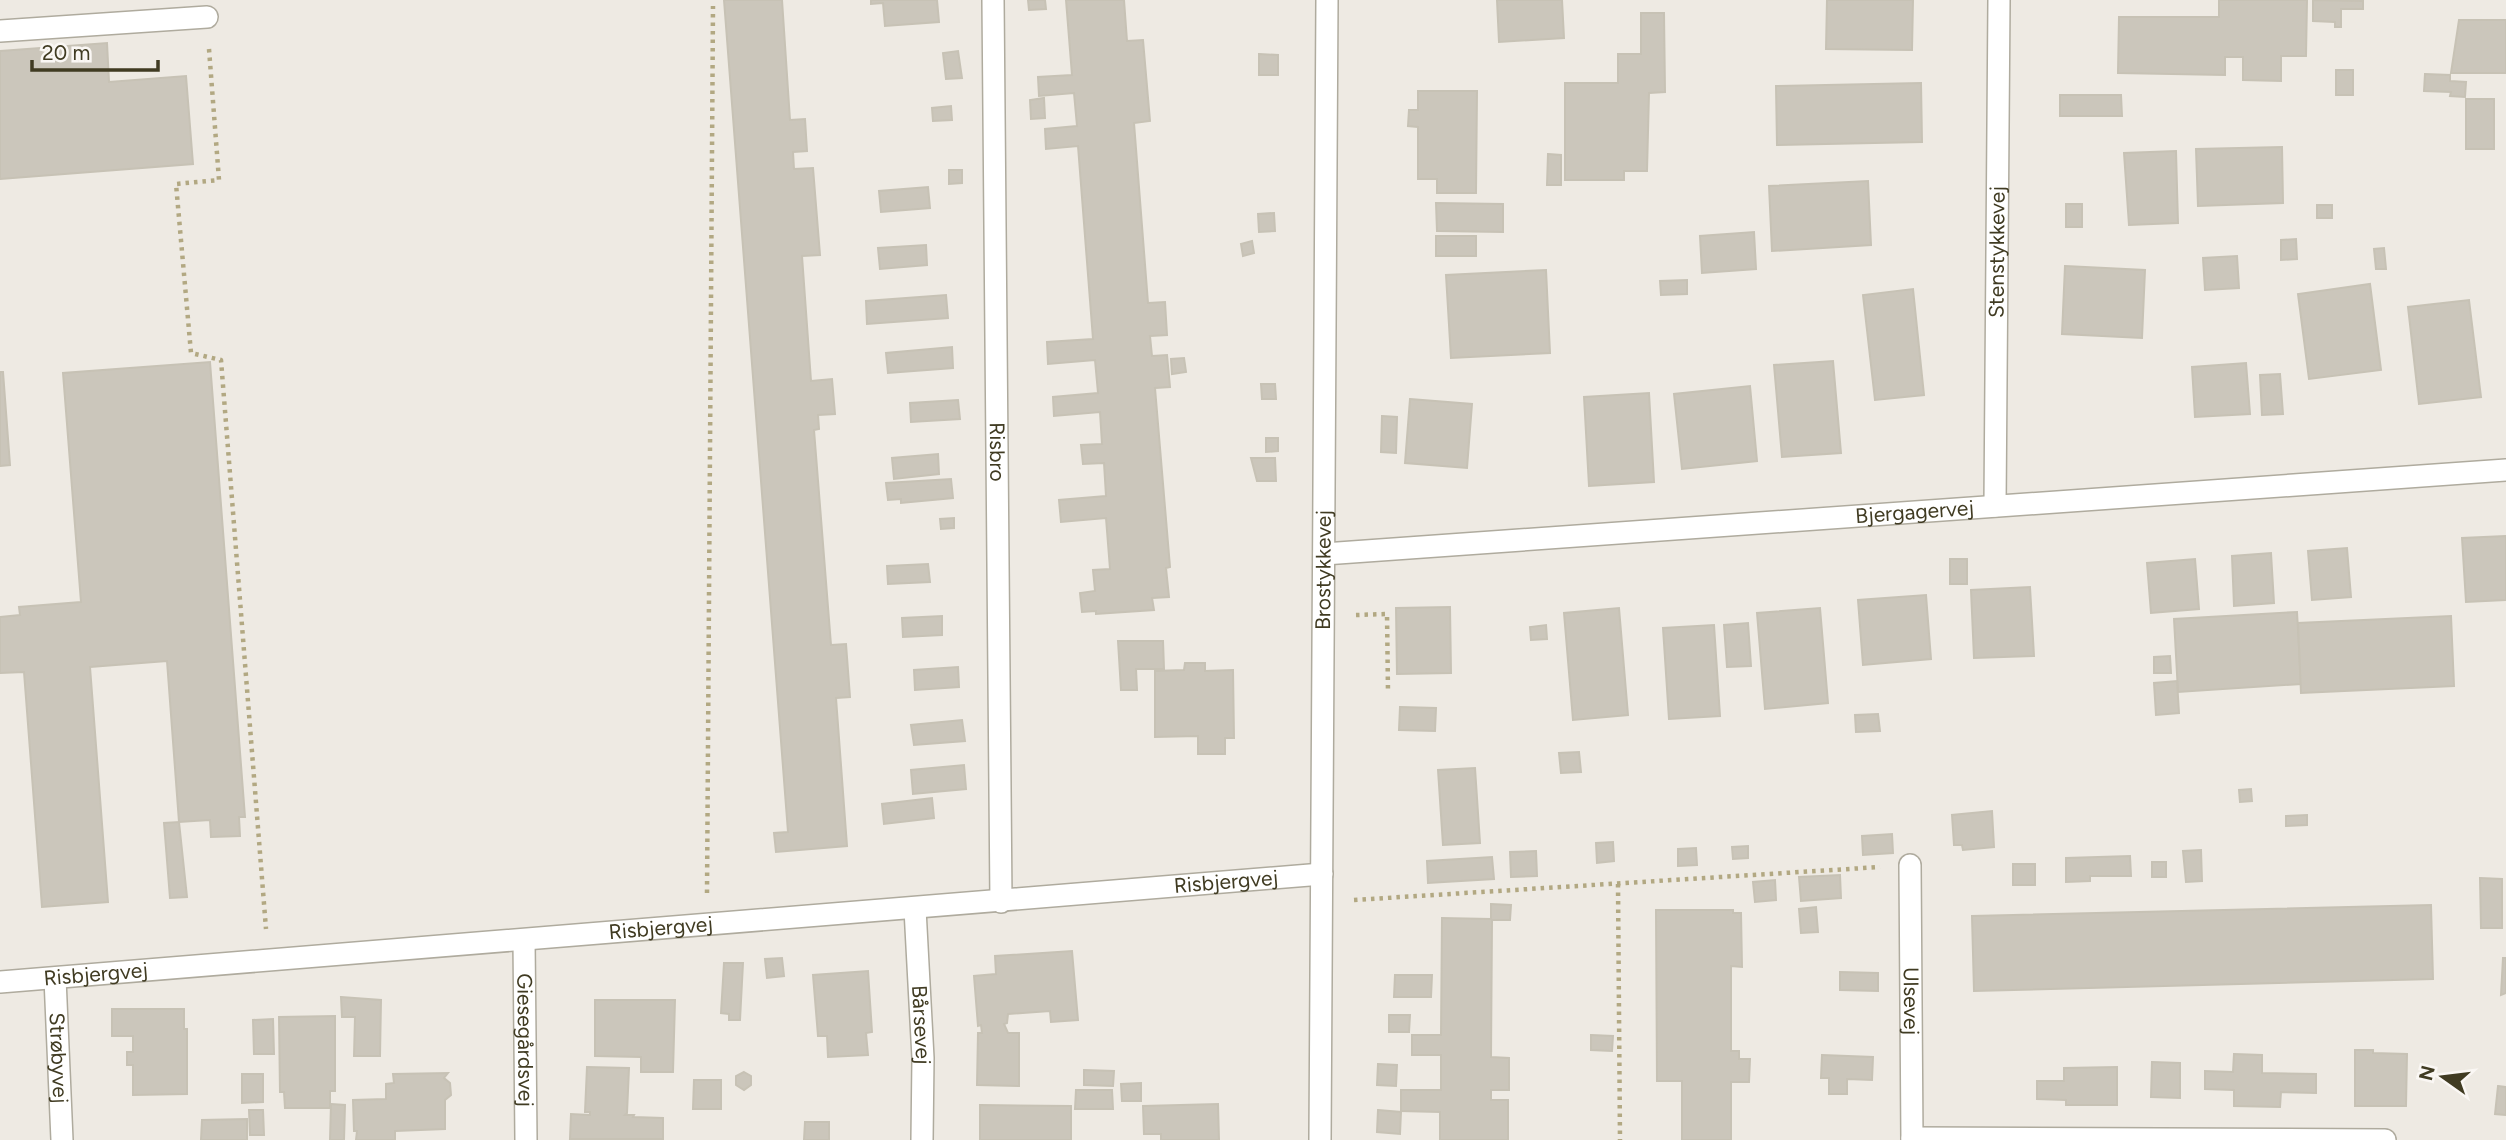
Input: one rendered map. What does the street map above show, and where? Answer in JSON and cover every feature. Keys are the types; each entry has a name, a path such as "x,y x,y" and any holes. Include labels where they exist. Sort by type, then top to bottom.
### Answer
{"street":[{"name":"Risbro","path":"993,0 1001,902"},
{"name":"Brostykkevej","path":"1320,1140 1326,0"},
{"name":"Stenstykkevej","path":"1996,506 1999,0"},
{"path":"0,31 207,16"},
{"name":"Bjergagervej","path":"1324,554 2506,470"},
{"name":"Ulsevej","path":"1910,865 1912,1139 2385,1140"},
{"name":"Risbjergvej","path":"0,982 1322,874"},
{"name":"Bårsevej","path":"915,909 923,1059 922,1140"},
{"name":"Giesegårdsvej","path":"524,940 526,1140"},
{"name":"Strøbyvej","path":"55,978 62,1140"}],"path":[{"path":"707,926 713,6"},
{"path":"207,16 219,180 176,184 191,353 221,360 269,961"},
{"path":"1323,616 1387,614 1388,692"},
{"path":"1322,901 1387,900 1910,865"},
{"path":"1618,884 1620,1140"}],"building":[{"path":"724,0 782,0 790,120 805,119 807,151 793,152 794,169 813,168 820,255 802,256 811,381 832,379 835,414 818,415 819,429 814,430 831,645 846,644 850,697 836,698 847,846 776,852 774,833 788,832"},
{"path":"871,0 937,0 939,22 885,26 883,3 871,4"},
{"path":"1028,0 1045,0 1046,9 1029,10"},
{"path":"1066,0 1124,0 1127,41 1143,40 1150,121 1134,123 1148,303 1165,302 1167,335 1150,336 1152,356 1167,355 1170,387 1155,388 1170,567 1166,568 1169,597 1152,598 1154,610 1096,614 1096,611 1082,612 1080,593 1095,591 1093,570 1110,569 1106,518 1061,522 1059,500 1106,496 1104,463 1083,464 1081,445 1102,444 1100,412 1054,416 1053,397 1098,393 1095,360 1048,364 1047,342 1093,339 1078,146 1046,149 1045,129 1077,126 1074,93 1039,96 1038,77 1072,75"},
{"path":"1497,0 1562,0 1564,38 1499,42"},
{"path":"1827,0 1913,0 1912,50 1826,49"},
{"path":"2219,0 2307,0 2306,56 2281,56 2281,81 2243,80 2243,57 2225,57 2225,75 2118,73 2119,17 2219,17"},
{"path":"2313,0 2363,1 2363,9 2341,9 2341,27 2335,27 2335,22 2313,21"},
{"path":"1641,13 1664,13 1665,92 1649,93 1647,171 1624,171 1624,180 1565,180 1565,83 1618,83 1618,54 1641,54"},
{"path":"2459,20 2506,20 2506,73 2451,73"},
{"path":"107,43 109,82 186,76 193,164 0,179 0,51"},
{"path":"958,51 962,78 946,79 943,53"},
{"path":"1259,54 1278,55 1278,75 1259,75"},
{"path":"2336,70 2353,70 2353,95 2336,95"},
{"path":"2425,74 2450,75 2450,81 2466,82 2465,97 2450,96 2451,92 2424,91"},
{"path":"1921,83 1922,142 1777,145 1776,86"},
{"path":"1418,91 1477,91 1476,193 1437,193 1437,179 1418,179 1418,127 1408,126 1409,110 1418,110"},
{"path":"2060,95 2121,95 2122,116 2060,116"},
{"path":"1044,98 1045,118 1031,119 1030,100"},
{"path":"2466,99 2494,99 2494,149 2466,149"},
{"path":"951,106 952,120 933,121 932,108"},
{"path":"2282,147 2283,203 2198,206 2196,149"},
{"path":"2176,151 2178,223 2129,225 2124,153"},
{"path":"1548,154 1561,155 1561,185 1547,185"},
{"path":"949,170 962,170 962,183 949,184"},
{"path":"1868,181 1871,245 1772,251 1769,186"},
{"path":"928,187 930,208 881,212 879,191"},
{"path":"1436,203 1503,204 1503,232 1437,231"},
{"path":"2066,204 2082,204 2082,227 2066,227"},
{"path":"2317,205 2332,205 2332,218 2317,218"},
{"path":"1274,213 1275,231 1259,232 1258,214"},
{"path":"1754,232 1756,269 1702,273 1700,236"},
{"path":"1436,236 1476,236 1476,256 1436,256"},
{"path":"2296,239 2297,259 2281,260 2281,240"},
{"path":"1252,241 1254,253 1243,256 1241,244"},
{"path":"926,245 927,265 880,269 878,248"},
{"path":"2384,248 2386,269 2376,269 2374,249"},
{"path":"2237,256 2239,288 2205,290 2203,258"},
{"path":"2065,266 2145,270 2142,338 2062,334"},
{"path":"1546,270 1550,353 1451,358 1446,275"},
{"path":"1687,280 1687,294 1661,295 1660,281"},
{"path":"2370,284 2381,370 2309,379 2298,294"},
{"path":"1913,289 1924,395 1875,400 1863,295"},
{"path":"946,295 948,318 867,324 866,301"},
{"path":"2469,300 2481,397 2419,404 2408,307"},
{"path":"952,347 953,368 888,373 886,353"},
{"path":"1184,358 1186,372 1172,374 1171,359"},
{"path":"1833,361 1841,453 1782,457 1774,365"},
{"path":"210,362 245,817 239,817 240,836 211,837 210,820 179,822 167,661 90,667 108,902 42,907 24,672 0,673 0,617 20,615 19,607 81,602 63,373"},
{"path":"2246,363 2250,414 2195,417 2192,367"},
{"path":"0,372 3,372 10,465 0,466"},
{"path":"2280,374 2283,414 2262,415 2260,375"},
{"path":"1261,384 1275,384 1276,399 1262,399"},
{"path":"1750,386 1757,461 1682,469 1674,394"},
{"path":"1649,393 1654,482 1589,486 1584,397"},
{"path":"1410,399 1472,404 1467,468 1405,463"},
{"path":"958,400 960,419 911,422 910,403"},
{"path":"1382,416 1397,417 1396,453 1381,452"},
{"path":"1266,438 1278,438 1278,451 1266,452"},
{"path":"938,454 939,474 894,479 892,458"},
{"path":"1251,458 1275,458 1276,481 1257,481"},
{"path":"951,479 953,498 901,503 901,499 888,500 886,483"},
{"path":"954,518 954,528 941,529 940,519"},
{"path":"2506,536 2506,600 2466,602 2462,538"},
{"path":"2347,548 2351,597 2312,600 2308,551"},
{"path":"2271,553 2274,603 2234,606 2232,556"},
{"path":"1950,559 1967,559 1967,584 1950,584"},
{"path":"2195,559 2199,609 2151,613 2147,563"},
{"path":"928,564 930,582 888,584 887,566"},
{"path":"2030,587 2034,656 1974,658 1971,590"},
{"path":"1926,595 1931,659 1863,665 1858,600"},
{"path":"1450,607 1451,673 1397,674 1396,608"},
{"path":"1619,608 1628,715 1573,720 1564,613"},
{"path":"1820,608 1828,703 1765,709 1757,613"},
{"path":"2297,612 2301,684 2178,692 2174,619"},
{"path":"942,616 942,635 903,637 902,618"},
{"path":"2451,616 2454,686 2301,693 2298,623"},
{"path":"1748,623 1751,666 1727,667 1724,625"},
{"path":"1546,625 1547,639 1531,640 1530,627"},
{"path":"1714,625 1720,716 1669,719 1663,628"},
{"path":"1118,641 1163,641 1164,669 1136,669 1137,690 1121,690"},
{"path":"2170,656 2171,673 2154,673 2154,657"},
{"path":"1185,663 1205,663 1205,671 1233,670 1234,738 1225,738 1225,754 1198,754 1198,736 1155,737 1155,671 1184,670"},
{"path":"958,667 959,687 915,690 914,670"},
{"path":"2177,681 2179,713 2156,715 2154,683"},
{"path":"1400,707 1436,708 1435,731 1399,730"},
{"path":"1878,714 1880,731 1856,732 1855,715"},
{"path":"962,720 965,741 914,745 911,725"},
{"path":"1579,752 1581,772 1561,773 1559,753"},
{"path":"964,765 966,789 913,794 911,770"},
{"path":"1475,768 1480,843 1443,845 1438,770"},
{"path":"2251,789 2252,801 2240,802 2239,790"},
{"path":"932,798 934,818 884,824 882,804"},
{"path":"1992,811 1994,847 1963,850 1962,845 1954,845 1952,815"},
{"path":"2307,815 2307,825 2286,826 2286,816"},
{"path":"179,822 187,897 170,898 164,823"},
{"path":"1892,834 1893,853 1863,855 1862,836"},
{"path":"1613,842 1614,861 1597,863 1596,843"},
{"path":"1748,846 1748,858 1733,859 1732,847"},
{"path":"1696,848 1697,865 1678,866 1678,849"},
{"path":"2201,850 2202,881 2186,882 2183,851"},
{"path":"1536,851 1537,876 1511,877 1510,852"},
{"path":"2130,856 2131,876 2090,876 2090,881 2066,882 2066,858"},
{"path":"1492,857 1494,879 1428,883 1427,861"},
{"path":"2152,862 2166,862 2166,877 2152,877"},
{"path":"2013,864 2035,864 2035,885 2013,885"},
{"path":"1840,875 1841,898 1801,901 1799,877"},
{"path":"2480,878 2502,879 2502,928 2481,928"},
{"path":"1775,880 1776,900 1755,902 1753,882"},
{"path":"1491,904 1511,905 1510,920 1492,920 1491,1057 1509,1058 1509,1090 1491,1090 1491,1100 1508,1100 1508,1140 1440,1140 1440,1112 1401,1111 1401,1090 1441,1090 1441,1055 1412,1055 1412,1035 1441,1035 1442,918 1491,919"},
{"path":"2431,905 2433,979 1974,991 1972,916"},
{"path":"1816,907 1818,932 1801,933 1799,909"},
{"path":"1656,910 1733,910 1733,913 1741,913 1742,967 1731,966 1731,1051 1739,1051 1739,1059 1750,1059 1749,1082 1731,1082 1731,1140 1682,1140 1682,1081 1657,1081"},
{"path":"1072,951 1078,1020 1051,1022 1050,1011 1008,1014 1007,1023 1004,1024 1008,1033 1019,1033 1019,1086 977,1085 978,1033 982,1033 981,1025 978,1026 974,976 996,974 995,956"},
{"path":"782,958 784,976 767,978 765,959"},
{"path":"2503,958 2506,958 2506,993 2501,995"},
{"path":"724,963 743,963 740,1020 729,1020 729,1014 721,1013"},
{"path":"868,971 872,1032 866,1033 868,1055 828,1057 827,1036 818,1036 813,975"},
{"path":"1840,972 1878,973 1878,991 1840,990"},
{"path":"1395,975 1432,975 1431,997 1394,997"},
{"path":"341,997 381,1000 380,1056 354,1056 355,1017 342,1017"},
{"path":"595,1000 675,1000 673,1072 641,1072 641,1057 595,1056"},
{"path":"112,1009 184,1009 184,1029 187,1029 187,1094 133,1095 133,1065 127,1065 127,1052 133,1052 133,1036 112,1036"},
{"path":"1389,1015 1410,1015 1409,1032 1389,1032"},
{"path":"335,1016 335,1091 330,1091 330,1108 285,1108 284,1092 280,1092 279,1017"},
{"path":"273,1019 274,1054 254,1054 253,1020"},
{"path":"1591,1035 1613,1036 1612,1051 1591,1050"},
{"path":"2355,1050 2407,1054 2406,1106 2355,1106"},
{"path":"2234,1054 2262,1055 2262,1073 2316,1074 2316,1093 2281,1092 2280,1107 2234,1106 2234,1090 2205,1089 2205,1071 2233,1072"},
{"path":"1822,1055 1873,1057 1872,1080 1847,1079 1847,1094 1829,1094 1829,1078 1821,1078"},
{"path":"2152,1062 2180,1063 2180,1098 2151,1097"},
{"path":"1378,1064 1397,1065 1396,1086 1377,1085"},
{"path":"587,1067 629,1068 625,1115 663,1118 663,1139 570,1139 571,1114 590,1115 590,1112 585,1112"},
{"path":"2117,1067 2117,1105 2066,1105 2066,1100 2037,1099 2037,1081 2064,1081 2064,1068"},
{"path":"1084,1070 1114,1071 1113,1086 1084,1085"},
{"path":"744,1072 751,1076 751,1085 744,1090 736,1085 736,1076"},
{"path":"448,1073 444,1078 450,1083 451,1095 445,1100 445,1129 395,1131 395,1140 356,1140 353,1100 386,1099 386,1084 394,1083 393,1074"},
{"path":"242,1074 263,1074 263,1102 242,1103"},
{"path":"694,1080 721,1080 721,1109 693,1109"},
{"path":"1141,1083 1141,1101 1122,1101 1121,1084"},
{"path":"2498,1086 2506,1087 2506,1115 2495,1114"},
{"path":"1076,1090 1112,1090 1113,1109 1075,1109"},
{"path":"331,1104 345,1105 344,1140 330,1140"},
{"path":"1218,1104 1219,1140 1161,1140 1161,1134 1144,1134 1143,1106"},
{"path":"980,1105 1071,1106 1071,1140 980,1140"},
{"path":"249,1110 263,1110 264,1135 250,1135"},
{"path":"1378,1110 1401,1112 1400,1134 1377,1132"},
{"path":"247,1119 247,1140 201,1140 202,1120"},
{"path":"805,1122 829,1122 829,1140 804,1140"}]}
